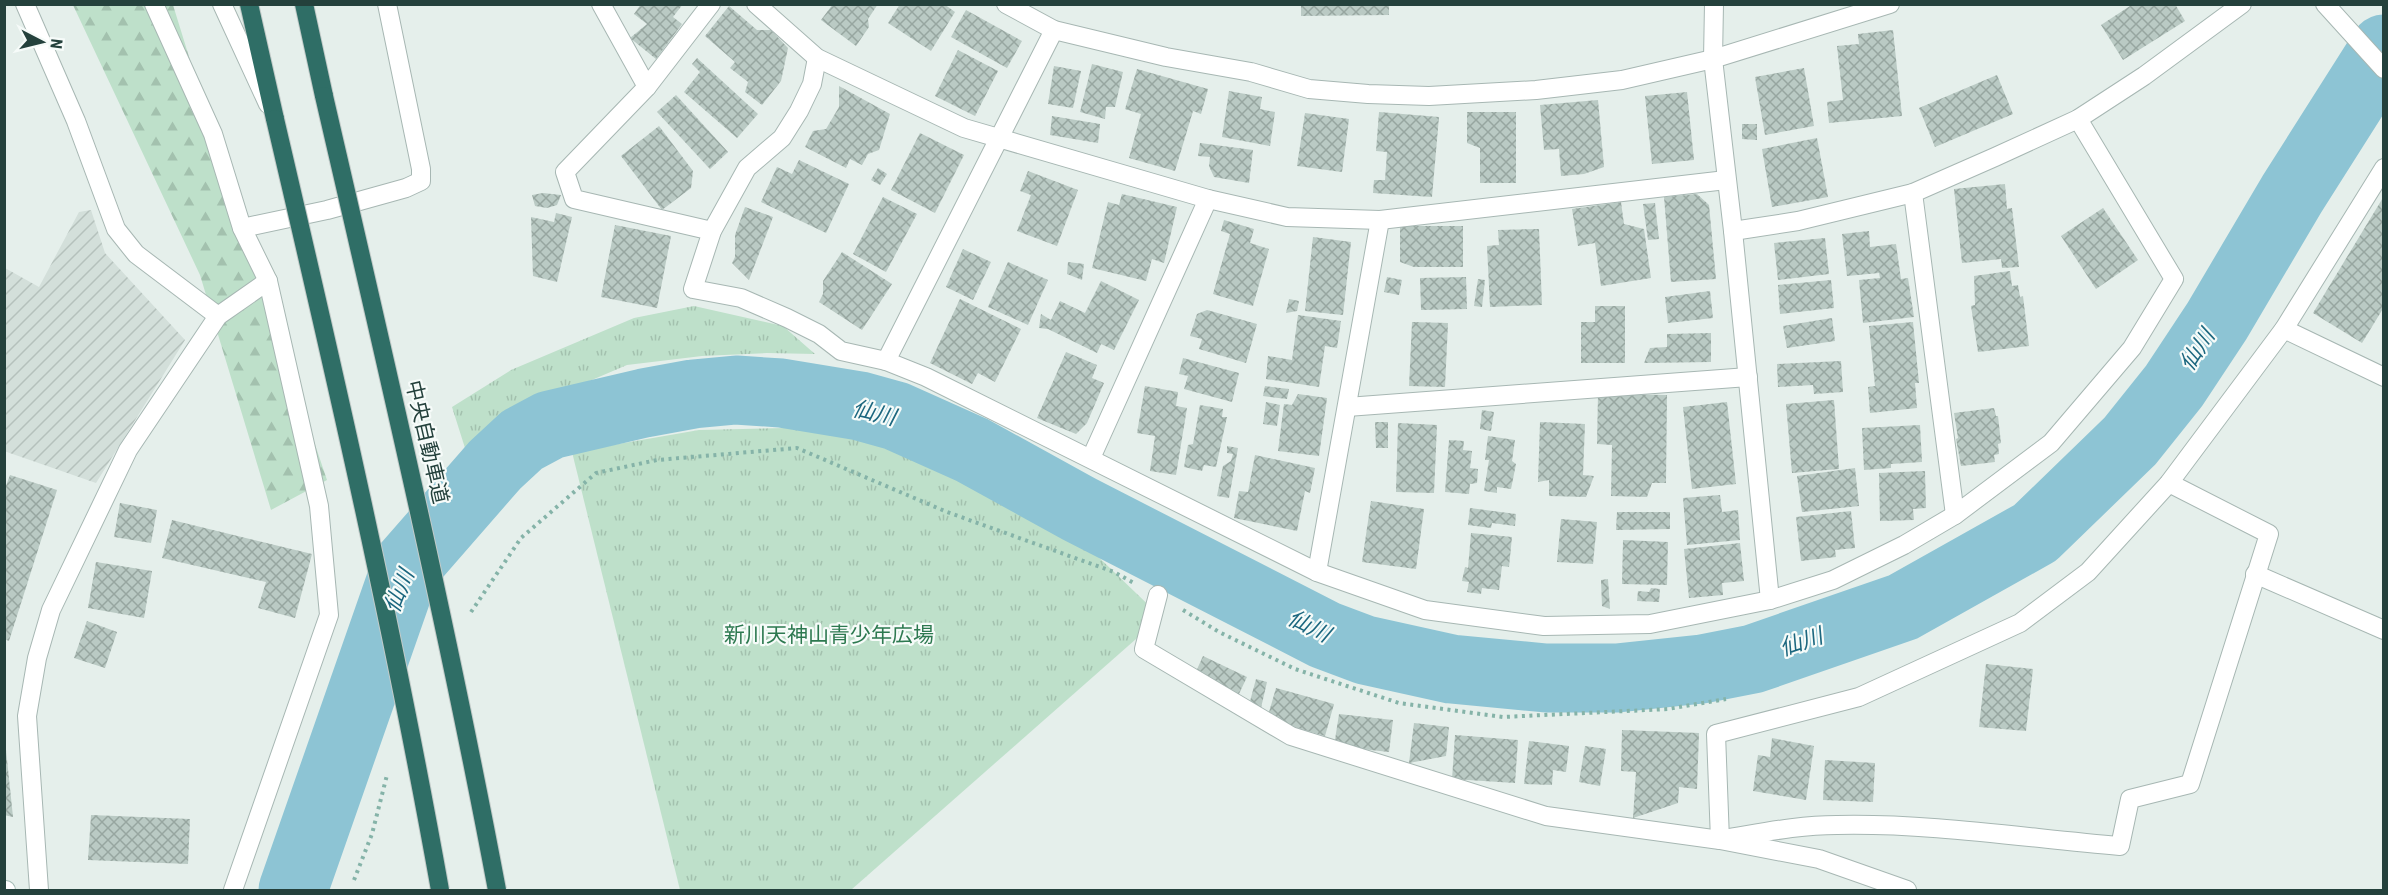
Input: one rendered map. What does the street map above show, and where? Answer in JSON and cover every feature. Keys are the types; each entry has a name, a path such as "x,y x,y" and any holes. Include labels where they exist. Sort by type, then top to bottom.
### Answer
{"highway":[{"path":"249,4 371,547 424,799 440,891"},
{"name":"中央自動車道","path":"304,4 424,533 475,772 497,891"}],"street":[{"path":"25,4 76,121 116,230 136,254 218,316"},
{"path":"154,4 213,134 242,228 267,281 319,506 329,615 233,891"},
{"path":"222,4 275,119"},
{"path":"242,228 327,210 406,188 421,181 421,169 387,4"},
{"path":"601,4 647,87"},
{"path":"711,4 647,87 565,172 574,199 712,231"},
{"path":"756,4 817,58 964,128 1208,199 1287,216 1380,220 1726,180"},
{"path":"1006,4 1054,30 1166,57 1251,72 1310,89 1429,96 1536,90 1622,80 1713,59 1890,4"},
{"path":"1714,4 1713,59 1733,231 1770,600"},
{"path":"1733,231 1798,221 1913,193 2078,119 2144,76 2242,4"},
{"path":"2325,4 2384,69"},
{"path":"886,361 1054,30"},
{"path":"817,58 812,84 799,111 782,138 747,168 712,231 693,289 741,298 819,334 841,351 886,361 926,377 1317,572 1425,610 1544,626 1650,624 1770,600 1833,580 1904,545 1955,515 2051,444 2132,348 2175,279 2078,119"},
{"path":"1720,840 1716,734 1859,697 2020,623 2088,572 2169,483 2284,329 2384,168"},
{"path":"1913,193 1955,515"},
{"path":"1091,458 1208,199"},
{"path":"1317,572 1380,220"},
{"path":"39,891 27,716 37,658 51,610 128,450 218,316 267,281"},
{"path":"2284,329 2384,377"},
{"path":"1347,407 1748,376"},
{"path":"1720,840 1803,827 1837,825 1939,829 2120,846 2130,799 2190,784 2269,534 2169,483"},
{"path":"2255,574 2384,630"},
{"path":"1158,595 1144,649 1291,736 1546,816 1720,840 1819,859 1907,891"}],"shaded area":[{"path":"91,210 105,253 185,340 96,483 4,451 5,268 39,287 79,212"}],"green space":[{"path":"73,5 173,5 242,228 327,480 271,510 200,275"},
{"path":"694,306 783,326 815,354 767,353 702,356 627,365 566,391 465,448 452,407 511,370 634,318"},
{"name":"新川天神山青少年広場","path":"877,426 1064,524 1161,617 851,890 680,890 572,452 699,430"}],"building":[{"path":"641,4 683,4 673,17 682,24 656,59 630,38 647,24 634,14"},
{"path":"833,4 878,4 868,19 869,27 856,46 821,20"},
{"path":"900,4 944,4 955,12 931,51 888,23"},
{"path":"1301,4 1389,4 1389,15 1301,16"},
{"path":"2133,4 2175,4 2185,21 2123,60 2101,25"},
{"path":"729,6 757,30 771,30 788,48 781,81 762,105 745,92 748,82 730,68 735,62 705,36"},
{"path":"966,10 1022,41 1007,68 951,37"},
{"path":"1893,30 1902,116 1829,123 1827,102 1843,100 1837,46 1859,44 1858,34"},
{"path":"958,50 998,71 975,116 935,96"},
{"path":"697,58 758,114 737,138 684,92 700,72 692,64"},
{"path":"1092,64 1123,72 1115,107 1106,107 1105,119 1080,112"},
{"path":"1054,66 1081,71 1073,108 1048,104"},
{"path":"1804,68 1814,126 1765,135 1755,77"},
{"path":"1137,69 1208,89 1201,114 1193,111 1175,171 1129,158 1141,114 1125,109"},
{"path":"1997,75 2013,114 1935,147 1919,108"},
{"path":"839,86 890,114 879,150 868,154 862,165 850,159 846,168 805,147 813,131 826,129 839,107"},
{"path":"1229,91 1262,97 1260,109 1275,112 1270,146 1222,137"},
{"path":"1687,92 1694,160 1652,164 1645,96"},
{"path":"676,95 728,152 710,169 657,112"},
{"path":"1598,100 1604,167 1584,174 1561,176 1559,149 1544,150 1540,105"},
{"path":"1379,112 1439,117 1432,197 1373,193 1374,180 1385,180 1387,152 1376,151"},
{"path":"1467,112 1516,112 1516,183 1480,183 1480,148 1467,143"},
{"path":"1305,113 1349,119 1342,172 1297,166"},
{"path":"1052,116 1100,124 1098,143 1050,135"},
{"path":"1742,124 1757,124 1757,140 1742,139"},
{"path":"659,126 693,171 691,188 662,210 621,156"},
{"path":"920,133 964,155 935,213 891,190"},
{"path":"1817,138 1828,197 1772,207 1762,149"},
{"path":"1200,143 1253,150 1249,183 1214,177 1209,166 1210,157 1198,156"},
{"path":"799,160 849,184 826,233 761,202 777,167 792,174"},
{"path":"878,168 887,174 880,185 871,180"},
{"path":"1028,171 1078,190 1057,246 1017,231 1031,195 1020,191"},
{"path":"2005,184 2007,209 2012,208 2019,267 2002,268 2001,259 1962,263 1954,189"},
{"path":"543,193 561,195 557,205 547,208 535,206 532,195"},
{"path":"1122,194 1177,207 1164,263 1152,259 1146,281 1092,268 1108,202 1119,205"},
{"path":"1697,194 1709,205 1716,279 1671,282 1664,197"},
{"path":"2384,196 2384,307 2362,343 2313,313"},
{"path":"883,197 917,214 886,272 853,254"},
{"path":"1621,202 1624,224 1644,229 1651,278 1601,286 1595,243 1578,246 1572,209"},
{"path":"1655,203 1659,239 1648,240 1643,204"},
{"path":"745,207 773,217 749,280 732,263 735,257 735,235"},
{"path":"2103,208 2138,260 2096,289 2061,236"},
{"path":"556,213 572,217 557,282 533,276 531,217 554,222"},
{"path":"1224,220 1254,229 1250,243 1269,249 1253,306 1213,294 1230,234 1221,231"},
{"path":"615,225 671,236 657,308 601,297"},
{"path":"1400,226 1463,226 1463,267 1414,267 1400,262"},
{"path":"1539,229 1542,305 1490,307 1487,246 1499,245 1498,230"},
{"path":"1869,231 1870,247 1896,244 1901,279 1908,278 1914,317 1863,323 1859,280 1880,278 1879,273 1847,276 1842,234"},
{"path":"1313,237 1351,242 1343,315 1305,311"},
{"path":"1825,238 1829,274 1778,280 1774,243"},
{"path":"963,249 991,262 973,300 946,287"},
{"path":"842,252 892,284 862,330 819,302 823,294 823,281"},
{"path":"1008,262 1048,280 1028,325 988,307"},
{"path":"1068,262 1084,264 1082,280 1067,274"},
{"path":"2010,271 2012,286 2018,285 2020,297 2023,296 2029,346 1978,352 1971,306 1975,305 1974,276"},
{"path":"1387,277 1402,280 1399,295 1384,292"},
{"path":"1466,277 1467,309 1421,310 1420,278"},
{"path":"1478,279 1485,280 1482,307 1474,306"},
{"path":"1831,280 1834,308 1780,314 1778,285"},
{"path":"1101,281 1139,300 1114,350 1101,344 1097,353 1048,329 1039,328 1041,314 1051,320 1060,301 1085,313"},
{"path":"1710,291 1713,318 1668,323 1665,297"},
{"path":"960,299 1021,329 995,382 978,373 972,384 930,363"},
{"path":"1289,299 1299,301 1297,311 1286,313"},
{"path":"1595,306 1625,306 1625,363 1581,363 1581,322 1595,322"},
{"path":"1207,310 1257,324 1246,363 1199,349 1202,339 1190,336 1197,314"},
{"path":"1298,315 1341,321 1337,348 1325,346 1319,387 1266,379 1268,356 1292,360"},
{"path":"1832,318 1835,341 1787,348 1783,326"},
{"path":"1412,322 1448,323 1445,387 1409,386"},
{"path":"1913,322 1919,383 1915,383 1917,408 1870,413 1868,387 1875,386 1869,326"},
{"path":"1711,333 1711,362 1644,363 1650,348 1667,347 1667,334"},
{"path":"1066,352 1097,365 1092,378 1104,383 1087,423 1076,434 1037,418"},
{"path":"1183,358 1239,373 1232,402 1184,389 1188,376 1179,374"},
{"path":"1841,361 1843,392 1814,394 1813,385 1778,387 1777,364"},
{"path":"1145,386 1178,392 1176,406 1187,408 1176,475 1150,471 1155,436 1137,433"},
{"path":"1265,386 1289,389 1287,399 1263,396"},
{"path":"1298,394 1327,398 1319,456 1278,451 1284,404 1292,405"},
{"path":"1598,394 1667,395 1666,483 1652,483 1647,497 1611,496 1612,445 1597,444"},
{"path":"1834,400 1839,469 1792,473 1786,404"},
{"path":"1266,402 1280,405 1277,426 1263,424"},
{"path":"1727,402 1736,484 1692,489 1683,407"},
{"path":"1200,405 1223,409 1222,417 1227,417 1216,467 1204,465 1202,471 1184,467 1188,445 1193,444"},
{"path":"1994,408 1998,416 2001,443 1998,444 1999,454 1994,455 1995,462 1961,466 1954,413"},
{"path":"1482,410 1494,412 1491,431 1480,429"},
{"path":"1375,422 1388,422 1388,448 1376,448"},
{"path":"1540,422 1585,424 1583,475 1594,476 1586,497 1549,496 1549,480 1538,482"},
{"path":"1398,423 1437,425 1434,493 1396,492"},
{"path":"1920,425 1922,462 1891,464 1891,468 1864,470 1862,428"},
{"path":"1488,436 1515,440 1512,461 1516,464 1511,489 1497,487 1497,493 1484,491 1489,460 1485,460"},
{"path":"1449,440 1464,441 1463,450 1472,451 1470,468 1478,469 1477,483 1470,484 1469,494 1445,492"},
{"path":"1227,446 1238,448 1229,498 1217,496 1223,466 1231,461 1233,454 1227,453"},
{"path":"1255,455 1315,468 1310,493 1305,491 1297,531 1234,518 1239,491 1248,492"},
{"path":"1855,468 1859,506 1802,512 1797,476"},
{"path":"1925,471 1926,508 1913,509 1914,520 1880,521 1879,473"},
{"path":"10,475 57,490 9,641 4,639 4,491"},
{"path":"1720,495 1722,512 1738,510 1740,540 1687,545 1683,498"},
{"path":"1371,501 1424,509 1416,569 1362,562"},
{"path":"120,503 157,510 151,543 114,537"},
{"path":"1470,508 1516,514 1515,526 1492,523 1491,528 1468,525"},
{"path":"1851,511 1855,548 1835,550 1836,557 1801,561 1796,517"},
{"path":"1617,512 1670,512 1670,529 1616,530"},
{"path":"1561,519 1597,522 1593,564 1557,562"},
{"path":"172,520 312,554 295,618 258,608 266,582 162,558"},
{"path":"1471,533 1512,537 1509,567 1502,566 1499,590 1482,588 1481,594 1467,592 1469,582 1462,581 1465,567 1468,568"},
{"path":"1623,540 1668,542 1667,585 1622,584"},
{"path":"1740,543 1744,581 1722,583 1723,595 1689,598 1684,549"},
{"path":"96,562 152,571 144,618 88,608"},
{"path":"1608,579 1610,609 1602,606 1601,580"},
{"path":"1651,588 1660,589 1659,602 1637,601 1638,591 1649,592"},
{"path":"87,621 117,632 105,668 74,658"},
{"path":"1203,656 1247,677 1238,696 1194,676"},
{"path":"1986,664 2033,669 2026,731 1979,727"},
{"path":"1256,679 1267,682 1261,708 1249,705"},
{"path":"1276,688 1334,704 1325,736 1267,719"},
{"path":"1339,714 1393,720 1389,752 1334,746"},
{"path":"1414,723 1449,727 1446,756 1409,763"},
{"path":"1622,730 1699,733 1697,789 1679,787 1678,803 1633,818 1636,772 1621,771"},
{"path":"1455,735 1518,740 1515,783 1452,779"},
{"path":"1772,738 1814,746 1806,800 1753,791 1758,755 1770,757"},
{"path":"1529,741 1569,746 1566,772 1553,770 1552,785 1524,784"},
{"path":"1585,746 1606,749 1600,786 1579,782"},
{"path":"4,750 6,750 13,817 4,815"},
{"path":"1825,760 1875,763 1873,802 1823,800"},
{"path":"91,815 190,819 188,864 88,860"}],"waterway":[{"name":"仙川","path":"293,890 406,567 495,465 522,440 550,425 693,394 736,390 781,393 860,406 896,416 972,450 1079,509 1325,635 1365,650 1451,669 1546,678 1617,678 1702,669 1753,659 1903,607 2035,533 2130,441 2174,386 2217,321 2292,194 2384,49"}]}
